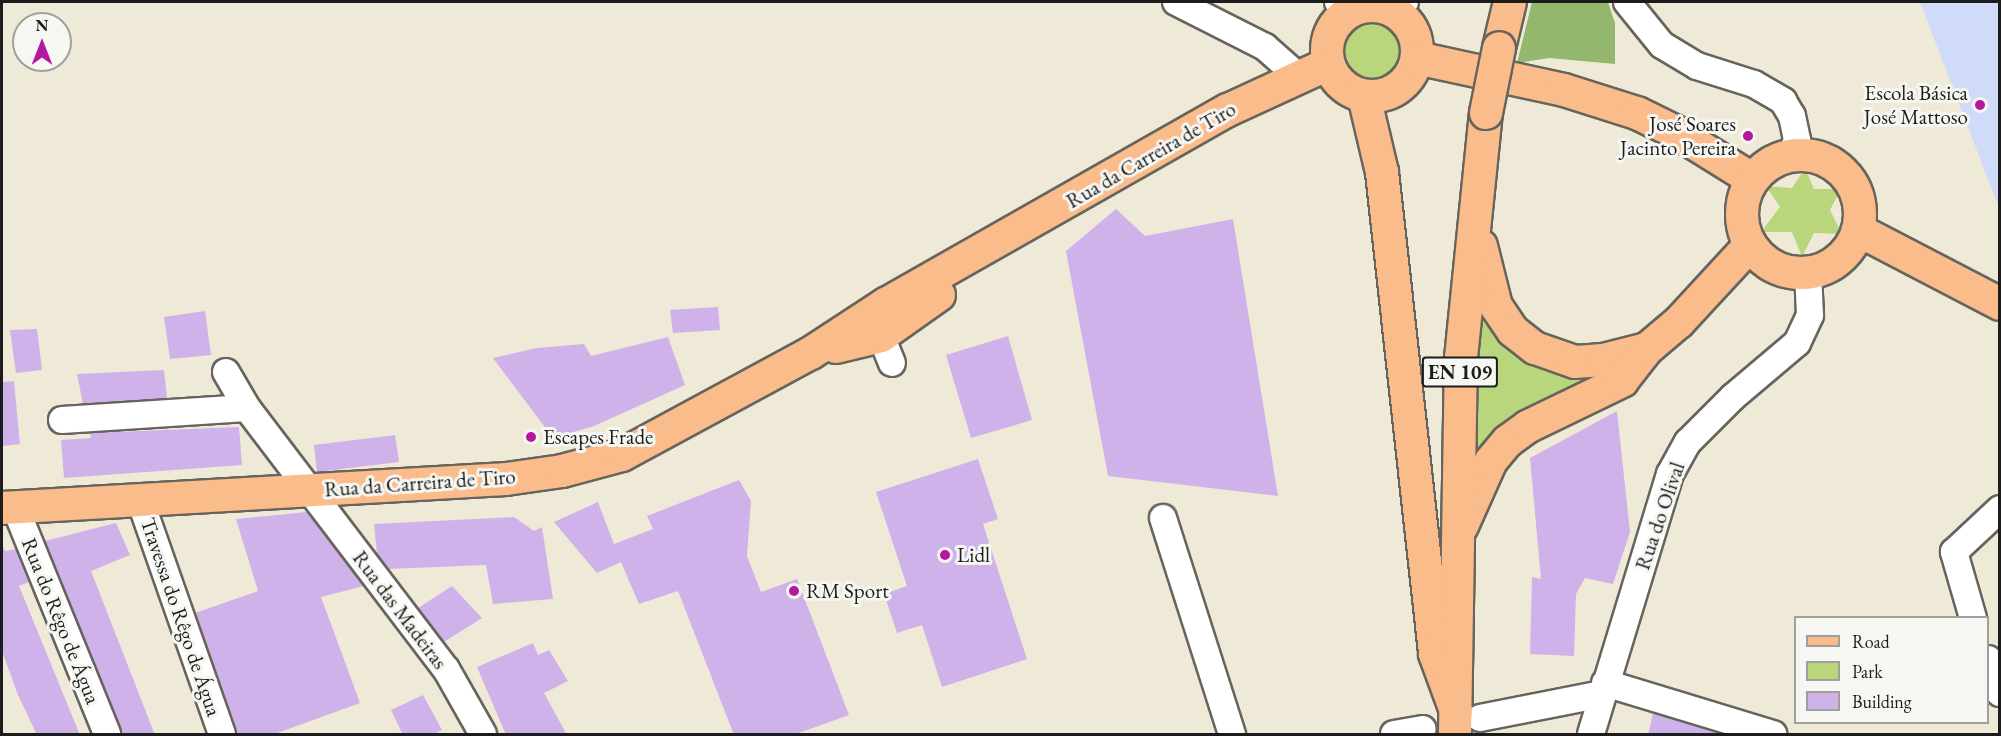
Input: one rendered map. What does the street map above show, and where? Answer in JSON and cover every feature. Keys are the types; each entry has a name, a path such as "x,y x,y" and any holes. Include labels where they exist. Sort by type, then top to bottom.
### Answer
{"main road":[{"name":"EN 109","path":"1464,721 1457,538 1461,358 1486,113 1510,2"},
{"path":"1400,7 1410,27 1417,58 1413,70 1399,88 1388,94 1364,96 1345,88 1328,64 1331,32 1342,8 1400,7"},
{"path":"1417,58 1564,90 1637,113 1676,132 1752,179"},
{"name":"Rua da Carreira de Tiro","path":"8,507 506,479 580,467 638,448 812,353 886,304 979,254 1228,110 1328,64"},
{"path":"1364,96 1382,172 1435,654 1464,721"},
{"path":"1791,155 1821,158 1846,174 1859,201 1858,230 1839,259 1808,273 1775,267 1750,245 1741,219 1745,192 1752,179 1769,163 1791,155"},
{"path":"1475,206 1490,293 1504,320 1523,340 1548,354 1575,362 1603,360 1647,349"},
{"path":"1858,230 2000,304"},
{"path":"1457,538 1491,461 1508,441 1527,427 1622,381 1647,349 1679,322 1750,245"},
{"name":"Rua da Carreira de Tiro","path":"812,353 887,349 979,254"},
{"path":"886,304 879,323 887,349"}],"street":[{"path":"1176,2 1265,46 1299,77"},
{"path":"1627,2 1662,45 1697,66 1754,84 1783,101 1792,116 1797,140 1791,155"},
{"name":"Rua do Olival","path":"1591,735 1670,474 1688,442 1733,397 1797,343 1810,315 1808,273"},
{"name":"Rua das Madeiras","path":"226,372 247,408 446,669 483,735"},
{"path":"62,420 247,408"},
{"name":"Travessa do Rêgo de Água","path":"140,500 222,735"},
{"name":"Rua do Rêgo de Água","path":"8,507 107,735"},
{"path":"1972,616 1954,552 2000,509"},
{"path":"1163,518 1232,735"},
{"path":"1989,661 2000,693"},
{"path":"1464,721 1604,689 1773,735"},
{"path":"1394,735 1423,729"}],"shaded area":[{"name":"Escola Básica José Mattoso","path":"1920,2 1999,2 1999,208"}],"green space":[{"path":"1532,2 1608,2 1615,23 1615,64 1549,58 1517,63"},
{"path":"1368,16 1389,25 1401,43 1397,72 1379,82 1358,78 1342,53 1351,26"},
{"path":"1805,168 1814,189 1841,189 1830,210 1842,234 1814,233 1802,257 1792,232 1761,232 1780,207 1766,186 1792,188"},
{"path":"1481,311 1494,329 1606,371 1498,429 1476,456"}],"building":[{"path":"1116,209 1145,236 1233,219 1278,496 1108,476 1066,251"},
{"path":"718,307 720,330 673,333 670,310"},
{"path":"205,311 211,355 170,359 164,317"},
{"path":"37,329 42,370 16,373 10,330"},
{"path":"1008,336 1032,420 971,438 946,355"},
{"path":"668,337 685,385 594,426 553,438 493,358 537,348 584,344 591,356"},
{"path":"164,370 167,398 83,404 77,374"},
{"path":"14,381 20,444 2,446 2,382"},
{"path":"1617,411 1630,532 1613,584 1585,578 1576,594 1574,656 1530,654 1532,577 1541,579 1530,458"},
{"path":"239,427 242,465 64,478 61,440 91,438 90,433"},
{"path":"395,435 399,462 317,472 314,445"},
{"name":"Lidl","path":"978,459 998,519 983,524 1027,659 942,687 922,625 897,633 884,594 907,586 876,492"},
{"path":"739,480 751,501 747,556 761,592 797,579 849,715 793,735 734,735 678,591 639,604 621,562 597,573 554,522 598,502 614,544 653,529 647,516"},
{"path":"307,512 364,586 321,597 360,703 272,735 237,735 195,613 258,591 236,519"},
{"path":"514,517 534,531 542,527 553,599 493,604 486,565 388,569 377,554 374,524"},
{"path":"116,523 130,555 91,571 155,735 122,735 45,541"},
{"path":"2,544 5,551 16,549 29,582 19,586 80,735 37,735 18,695 2,651"},
{"path":"452,586 482,618 444,642 418,608"},
{"path":"533,643 538,655 549,650 568,681 544,693 567,735 506,735 477,667"},
{"path":"423,695 442,730 432,735 403,735 391,710"},
{"path":"1653,713 1723,735 1648,735"}],"place":[{"name":"Escola Básica José Mattoso","path":"1980,105"},
{"name":"José Soares Jacinto Pereira","path":"1748,136"},
{"name":"Escapes Frade","path":"531,437"},
{"name":"Lidl","path":"945,555"},
{"name":"RM Sport","path":"794,591"}]}
